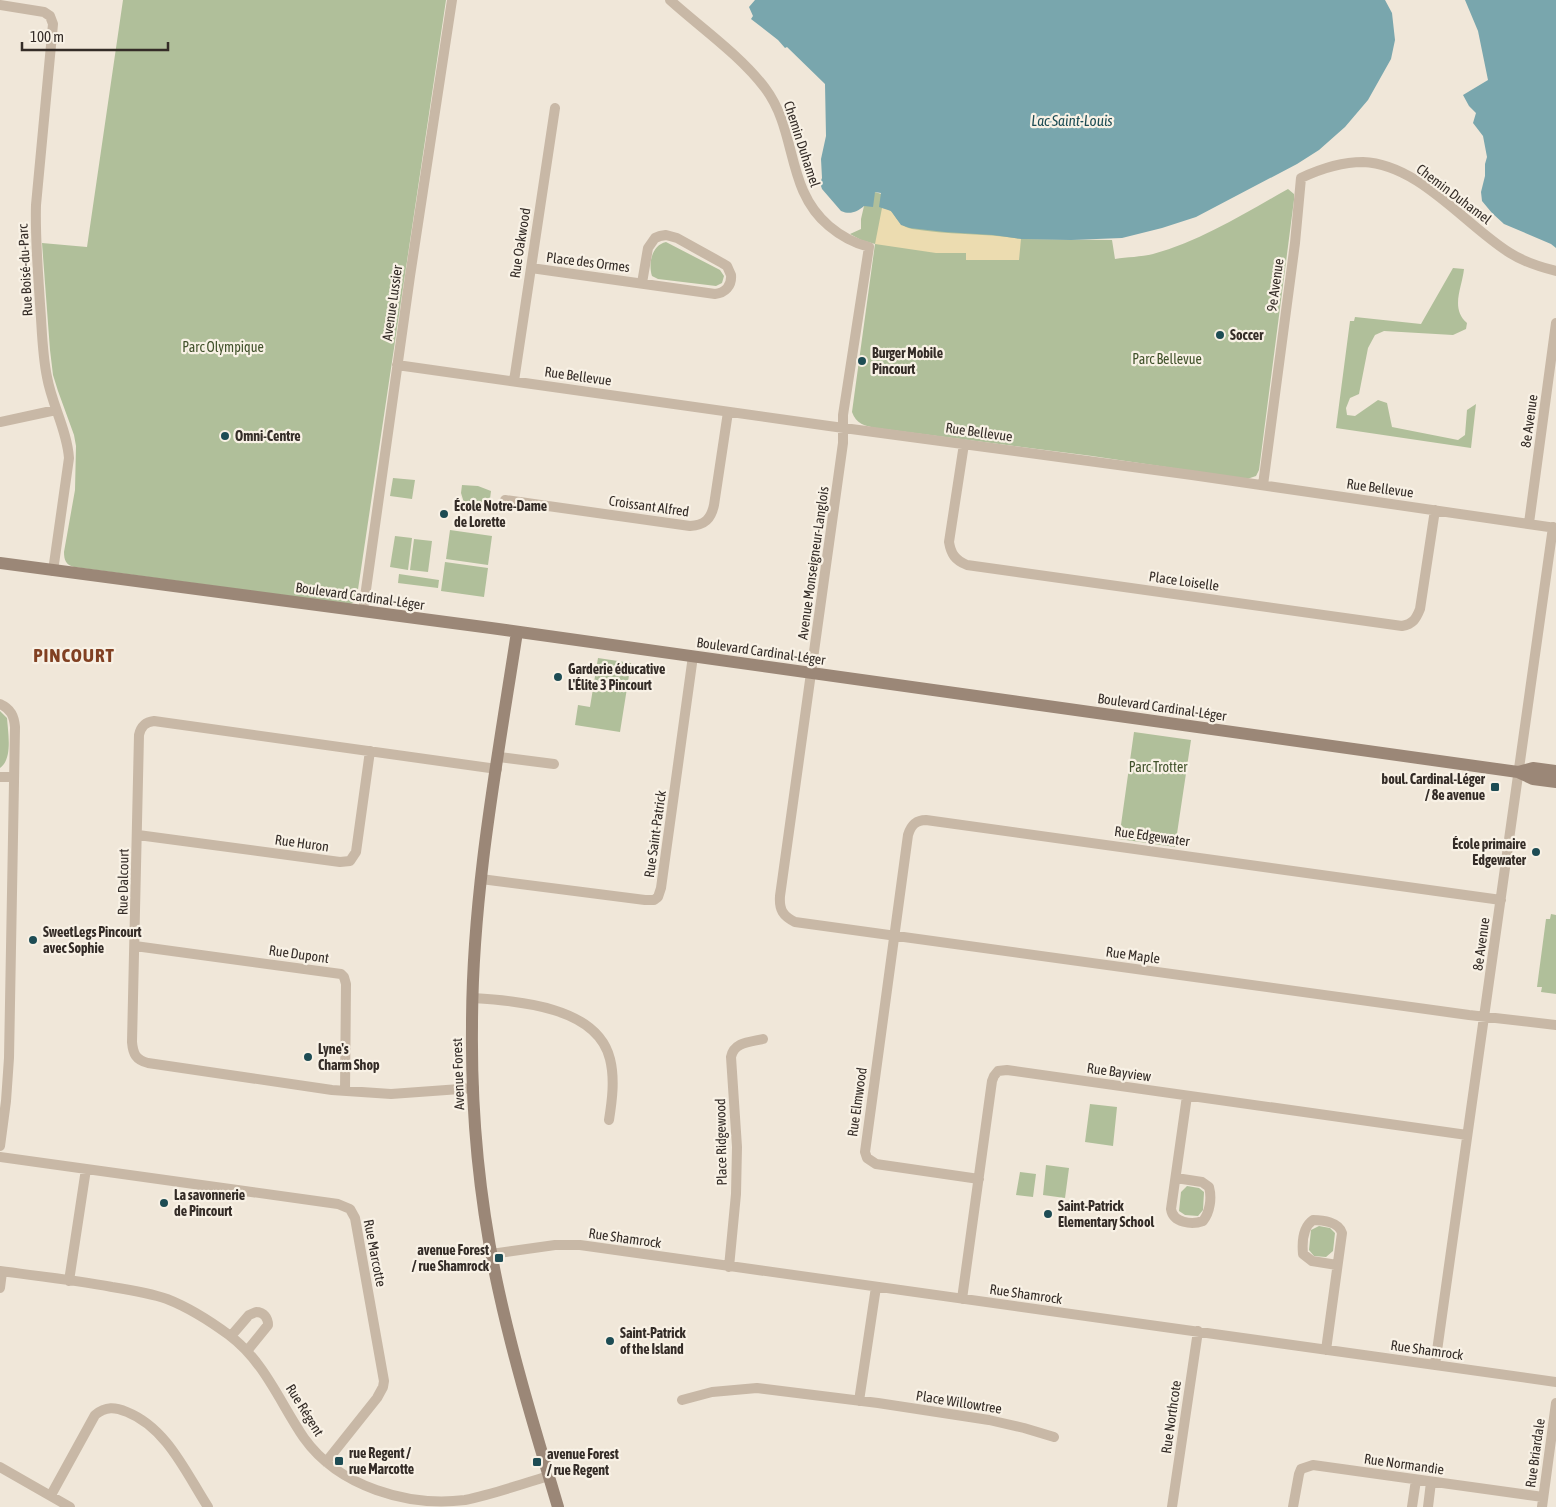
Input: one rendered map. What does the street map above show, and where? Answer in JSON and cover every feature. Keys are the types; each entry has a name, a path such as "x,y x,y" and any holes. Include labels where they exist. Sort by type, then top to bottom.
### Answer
{"street":[{"name":"Avenue Lussier","path":"363,611 397,365 452,0"},
{"name":"Chemin Duhamel","path":"670,0 734,56 765,88 772,98 783,124 802,192 813,210 824,222 844,238 869,247"},
{"name":"Rue Boisé-du-Parc","path":"0,5 44,12 50,16 53,24 35,230 46,376 68,442 69,458 53,571"},
{"name":"Rue Oakwood","path":"514,381 555,108"},
{"name":"Chemin Duhamel","path":"1300,178 1325,168 1349,163 1369,163 1388,167 1403,173 1423,186 1509,252 1533,264 1556,271"},
{"name":"9e Avenue","path":"1263,485 1295,243 1300,178"},
{"name":"Place des Ormes","path":"530,268 714,294 721,293 728,288 732,279 727,266 677,238 666,235 655,238 648,248 642,283"},
{"name":"Avenue Monseigneur-Langlois","path":"782,913 779,904 780,896 843,443 843,415 869,247"},
{"name":"8e Avenue","path":"1529,523 1556,323"},
{"name":"Rue Bellevue","path":"397,365 1554,527"},
{"path":"0,422 56,410"},
{"name":"Croissant Alfred","path":"506,500 698,526 710,518 714,505 728,412"},
{"name":"Place Loiselle","path":"964,444 949,542 950,550 959,562 977,567 1402,626 1414,622 1420,609 1435,510"},
{"name":"8e Avenue","path":"1435,1365 1554,527"},
{"name":"Boulevard Cardinal-Léger","path":"0,563 694,656 1518,772 1533,779 1556,782"},
{"name":"Avenue Forest","path":"517,632 481,879 472,998 474,1088 481,1183 491,1254 512,1346 558,1507"},
{"name":"Rue Saint-Patrick","path":"481,879 650,901 658,897 661,888 694,656"},
{"path":"0,704 6,706 14,718 9,1058 0,1146"},
{"name":"Rue Dalcourt","path":"474,1088 391,1094 332,1090 158,1065 139,1060 133,1051 132,1042 140,729 148,722 154,721 370,751 498,763 554,764"},
{"name":"Rue Huron","path":"138,835 340,862 350,861 356,852 370,751"},
{"name":"Boulevard Cardinal-Léger","path":"1518,772 1534,768 1556,771"},
{"path":"0,777 13,777"},
{"name":"Rue Edgewater","path":"895,935 908,835 914,823 920,820 1152,850 1501,900"},
{"name":"Rue Maple","path":"782,913 795,922 1556,1025"},
{"name":"Rue Elmwood","path":"895,935 865,1152 867,1158 876,1164 979,1179"},
{"name":"Rue Dupont","path":"135,946 341,974 344,976 346,984 345,1091"},
{"path":"472,998 540,1006 570,1016 594,1030 607,1049 612,1068 609,1120"},
{"name":"Place Ridgewood","path":"729,1267 736,1194 737,1147 731,1057 737,1046 763,1039"},
{"name":"Rue Bayview","path":"962,1299 992,1080 998,1071 1017,1072 1467,1135"},
{"path":"1176,1178 1202,1182 1209,1187 1208,1212 1203,1221 1194,1223 1180,1221 1173,1216 1171,1209 1187,1096"},
{"name":"Rue Marcotte","path":"0,1157 338,1204 350,1209 355,1218 384,1381 383,1387 376,1398 326,1462"},
{"path":"69,1280 86,1169"},
{"path":"1326,1350 1342,1238 1341,1229 1330,1222 1313,1220 1307,1226 1303,1254 1312,1261 1337,1265"},
{"name":"Rue Shamrock","path":"491,1254 555,1245 580,1245 1556,1382"},
{"path":"0,1288 1,1271"},
{"name":"Rue Régent","path":"1,1271 135,1291 166,1299 199,1315 231,1336 247,1351 270,1380 305,1439 326,1462 343,1474 373,1490 422,1502 464,1500 549,1476"},
{"path":"859,1401 876,1287"},
{"path":"231,1336 249,1315 256,1312 263,1314 268,1321 268,1325 247,1351"},
{"name":"Rue Northcote","path":"1172,1507 1198,1331"},
{"name":"Place Willowtree","path":"682,1400 712,1392 757,1388 989,1420 1054,1437"},
{"name":"Rue Briardale","path":"1542,1502 1556,1403"},
{"path":"51,1495 95,1414 103,1409 110,1408 136,1416 156,1430 169,1445 208,1507"},
{"name":"Rue Normandie","path":"1293,1507 1298,1474 1307,1466 1313,1465 1431,1482 1542,1502"},
{"path":"0,1467 70,1507"},
{"path":"1412,1507 1416,1480"},
{"path":"1428,1507 1431,1482"}],"green space":[{"name":"Parc Olympique","path":"123,0 446,0 357,596 353,603 74,567 65,560 64,552 75,490 76,446 53,375 42,243 87,247"},
{"name":"Parc Bellevue","path":"1288,189 1294,194 1294,200 1259,470 1256,476 1247,479 1092,456 876,428 861,424 854,416 852,412 875,244 850,234 861,229 864,206 875,192 1021,239 1112,240 1115,259 1153,254 1188,242 1222,226"},
{"path":"666,242 720,270 724,276 722,283 716,286 658,279 652,276 652,255 657,247"},
{"path":"1453,268 1464,269 1458,304 1459,311 1467,323 1466,329 1453,335 1384,331 1375,335 1368,348 1359,394 1350,398 1346,408 1347,415 1355,416 1378,400 1387,403 1392,427 1458,440 1465,435 1467,410 1476,404 1471,448 1336,428 1350,321 1354,321 1355,317 1421,324"},
{"path":"393,478 415,480 412,499 390,496"},
{"path":"462,485 478,486 491,491 490,499 481,509 465,506 461,493"},
{"path":"450,530 492,536 488,565 446,559"},
{"path":"395,536 412,538 408,570 390,567"},
{"path":"414,539 432,541 428,572 410,570"},
{"path":"445,562 488,568 484,597 441,591"},
{"path":"399,574 439,580 438,588 398,583"},
{"path":"598,658 631,663 620,732 575,725 578,705 590,707"},
{"path":"0,711 7,718 9,745 7,758 0,768"},
{"name":"Parc Trotter","path":"1134,732 1191,740 1175,847 1119,839"},
{"path":"1551,914 1556,915 1556,994 1541,992 1542,987 1537,987 1546,919 1550,919"},
{"path":"1090,1104 1117,1107 1113,1146 1085,1142"},
{"path":"1046,1165 1069,1168 1065,1198 1043,1195"},
{"path":"1020,1172 1036,1174 1033,1197 1016,1195"},
{"path":"1187,1186 1199,1188 1204,1192 1203,1210 1198,1216 1185,1215 1179,1211 1181,1192"},
{"path":"1319,1226 1330,1228 1335,1233 1333,1251 1326,1257 1314,1256 1309,1250 1311,1230"}],"sand":[{"path":"882,208 890,211 901,224 912,229 1021,239 1019,260 966,260 966,253 936,253 875,244"}],"water":[{"name":"Lac Saint-Louis","path":"755,0 1385,0 1392,13 1395,40 1391,59 1368,100 1345,127 1319,150 1297,164 1196,217 1162,228 1122,238 1021,239 910,228 901,225 891,211 879,207 881,193 875,192 873,207 864,206 850,213 841,211 822,189 820,183 822,178 821,159 826,136 825,84 787,47 785,48 778,40 751,19 753,16 749,7"},
{"path":"1465,0 1556,0 1556,248 1551,244 1504,224 1482,201 1481,192 1487,157 1483,136 1473,123 1476,113 1469,106 1463,95 1488,80 1478,31"}],"place":[{"name":"Soccer","path":"1220,335"},
{"name":"Burger Mobile Pincourt","path":"862,361"},
{"name":"Omni-Centre","path":"225,436"},
{"name":"École Notre-Dame de Lorette","path":"444,514"},
{"name":"Garderie éducative L'Élite 3 Pincourt","path":"558,677"},
{"name":"boul. Cardinal-Léger / 8e avenue","path":"1495,787"},
{"name":"École primaire Edgewater","path":"1536,852"},
{"name":"SweetLegs Pincourt avec Sophie","path":"33,940"},
{"name":"Lyne's Charm Shop","path":"308,1057"},
{"name":"La savonnerie de Pincourt","path":"164,1203"},
{"name":"Saint-Patrick Elementary School","path":"1048,1214"},
{"name":"avenue Forest / rue Shamrock","path":"499,1258"},
{"name":"Saint-Patrick of the Island","path":"610,1341"},
{"name":"rue Regent / rue Marcotte","path":"339,1461"},
{"name":"avenue Forest / rue Regent","path":"537,1462"}],"district":[{"name":"PINCOURT","path":"74,655"}]}
